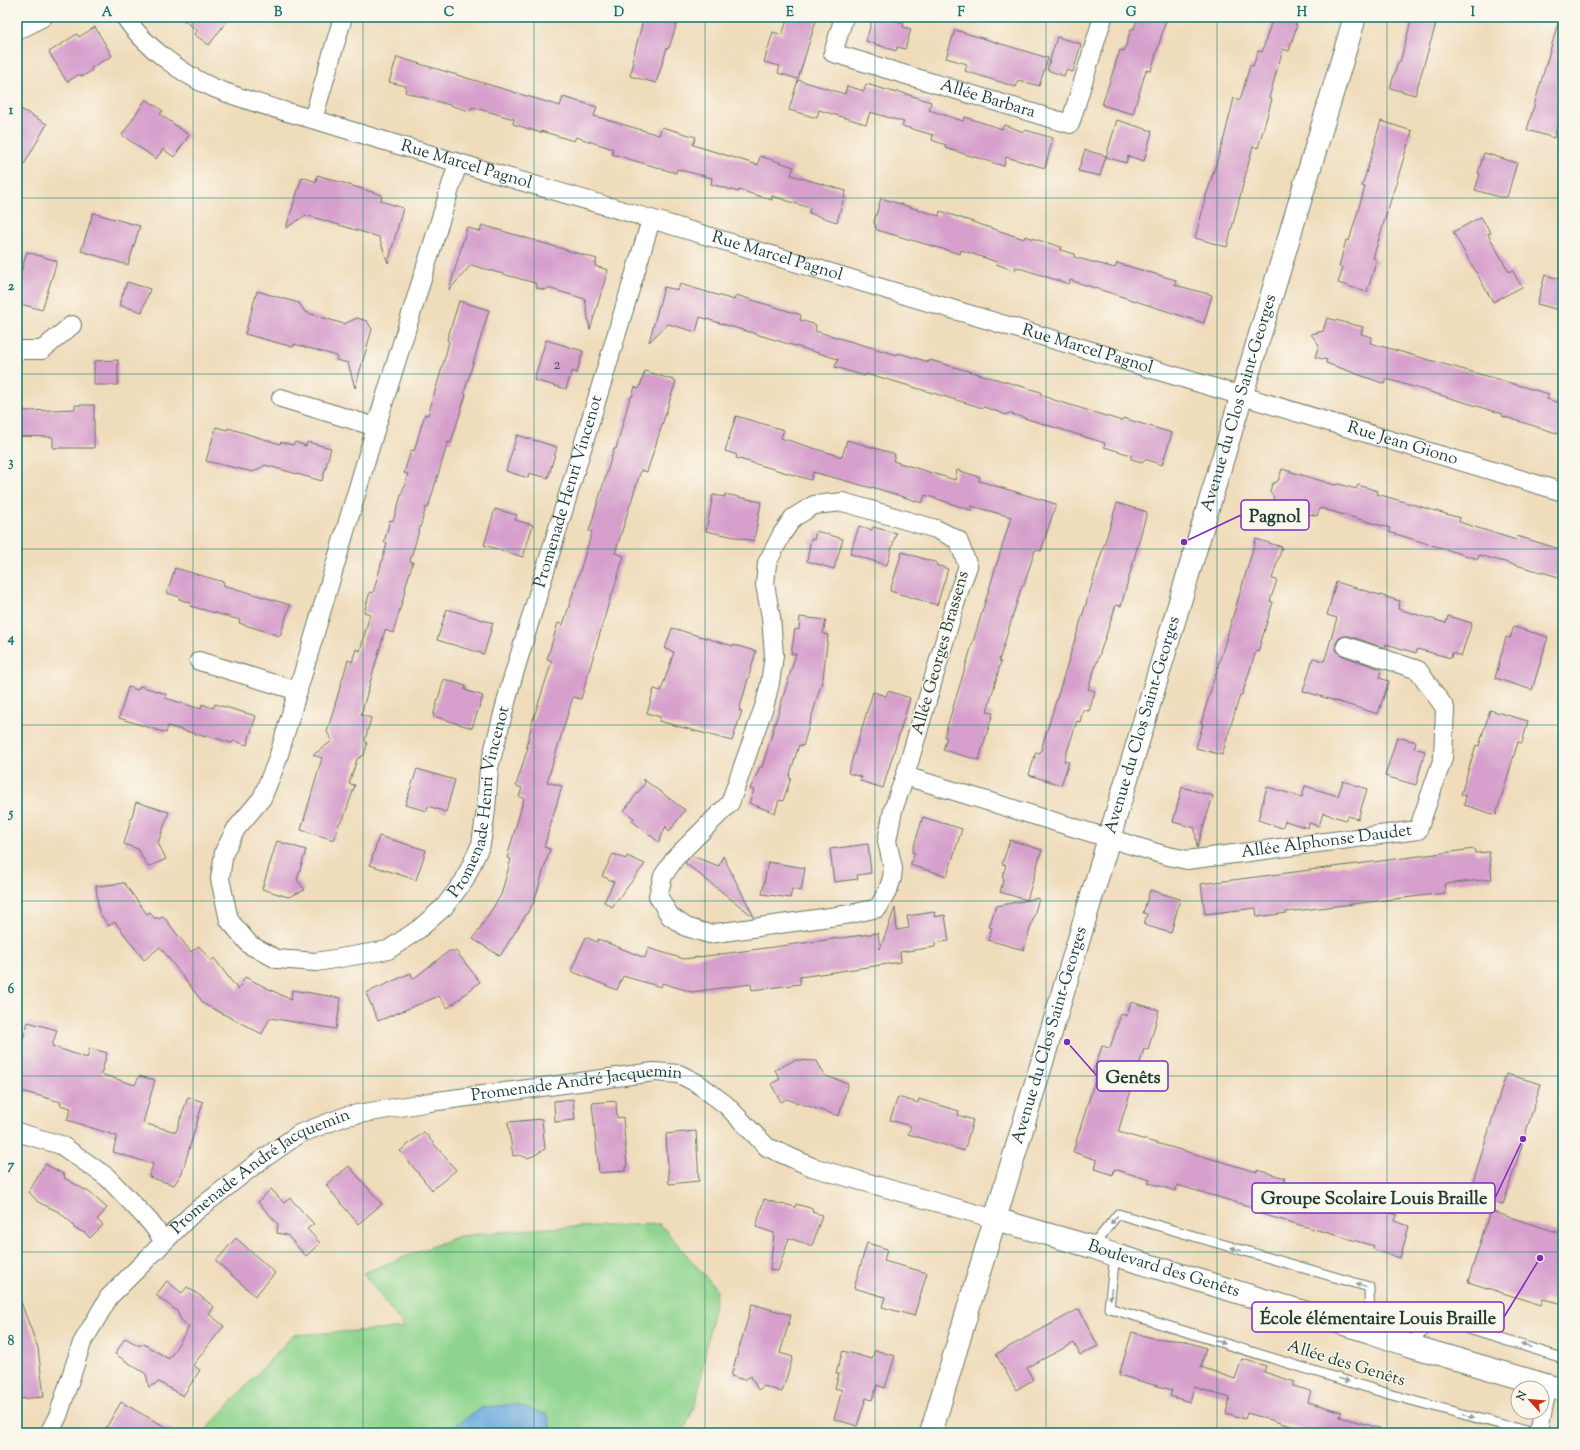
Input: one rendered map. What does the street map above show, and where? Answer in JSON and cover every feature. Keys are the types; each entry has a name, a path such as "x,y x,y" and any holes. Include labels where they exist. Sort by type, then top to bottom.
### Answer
{"street":[{"path":"17,31 43,17"},
{"name":"Rue Marcel Pagnol","path":"125,17 131,26 162,58 210,86 261,105 313,119 458,164 1241,396"},
{"path":"313,119 344,17"},
{"name":"Allée Barbara","path":"844,17 833,53 1070,124 1103,17"},
{"name":"Avenue du Clos Saint-Georges","path":"930,1433 1355,17"},
{"name":"Promenade Henri Vincenot","path":"458,164 376,427 277,761 262,798 236,828 224,852 220,879 229,920 250,945 277,959 316,962 388,950 419,929 444,907 464,881 481,844 486,810 489,768 510,687 651,220"},
{"path":"17,350 42,350 72,325"},
{"name":"Rue Jean Giono","path":"1241,396 1563,492"},
{"path":"281,398 376,427"},
{"name":"Allée Georges Brassens","path":"843,502 936,529 958,540 968,566 959,591 905,776 893,810 887,841 893,868 892,878 888,890 878,908 851,914 709,934 686,927 670,916 658,896 663,876 675,858 730,803 765,704 770,683 774,655 771,617 765,584 767,563 782,534 793,518 814,506 843,502"},
{"name":"Allée Alphonse Daudet","path":"1108,838 1164,855 1187,860 1418,830 1443,758 1445,708 1418,670 1346,646"},
{"path":"199,661 298,690"},
{"path":"905,776 1108,838"},
{"name":"Promenade André Jacquemin","path":"49,1433 58,1416 82,1342 109,1297 197,1210 257,1163 298,1134 346,1116 430,1102 654,1072 679,1074 697,1083 726,1105 767,1147 812,1167 995,1219"},
{"name":"Promenade André Jacquemin","path":"17,1132 61,1145 107,1177 150,1222 164,1241"},
{"name":"Boulevard des Genêts","path":"995,1219 1092,1247 1408,1345 1556,1388"},
{"path":"1538,1433 1556,1388"}],"lane":[{"path":"1092,1247 1118,1214 1369,1287 1370,1332"},
{"name":"Allée des Genêts","path":"1115,1255 1109,1308 1392,1395 1533,1433"},
{"path":"1408,1345 1436,1322 1449,1323 1563,1358"}],"green space":[{"path":"660,1224 717,1290 696,1403 683,1433 203,1433 293,1335 405,1328 363,1273 459,1236 544,1228"}],"water":[{"path":"515,1404 548,1415 552,1433 446,1433 481,1408"}],"building":[{"path":"179,17 230,17 209,45 194,34 197,30"},
{"path":"644,17 679,17 656,83 630,76 634,62 632,61"},
{"path":"788,17 817,17 798,79 778,73 780,66 764,62 773,32 782,35"},
{"path":"873,17 883,17 904,23 903,27 911,29 905,49 897,47 896,51 866,41"},
{"path":"1138,17 1167,17 1151,71 1146,70 1133,114 1102,105 1120,50 1124,51 1131,29 1134,29"},
{"path":"1273,17 1298,17 1295,24 1297,25 1289,51 1283,49 1269,98 1272,99 1258,148 1253,146 1227,247 1195,238 1234,98 1240,100 1250,65 1253,66 1258,51 1262,52"},
{"path":"1412,17 1438,17 1415,95 1390,88 1398,62 1400,62"},
{"path":"1558,23 1563,23 1563,107 1554,138 1527,130"},
{"path":"95,27 112,56 92,67 91,71 83,76 78,75 67,82 49,52 77,34 79,37"},
{"path":"955,30 1048,58 1039,86 1018,80 1016,87 965,71 967,64 946,58"},
{"path":"1057,37 1081,44 1073,72 1066,70 1064,76 1047,70"},
{"path":"397,57 560,106 563,97 597,107 594,116 659,135 662,127 696,137 693,145 758,165 760,156 794,167 791,175 846,191 837,222 809,213 810,208 772,196 772,200 739,190 739,192 711,184 712,178 677,169 676,173 612,154 613,149 576,137 574,141 541,131 541,133 513,124 514,119 472,107 470,111 405,92 406,86 389,82"},
{"path":"798,80 845,94 847,86 864,91 866,84 897,93 897,91 931,102 929,110 963,121 965,117 1002,129 1004,125 1024,132 1025,130 1053,138 1045,168 1006,157 1004,166 945,148 946,145 932,140 933,135 902,126 904,122 870,112 866,124 819,110 817,118 789,110"},
{"path":"146,99 163,111 160,114 189,135 174,157 163,149 156,159 122,135"},
{"path":"17,107 47,124 17,177"},
{"path":"1117,120 1152,131 1144,161 1128,156 1126,163 1106,157"},
{"path":"1381,121 1412,131 1373,258 1377,259 1367,292 1338,283 1343,268 1339,267 1346,240 1349,241 1365,187 1362,186"},
{"path":"1085,150 1106,156 1100,176 1078,171"},
{"path":"1484,153 1517,163 1507,197 1499,197 1475,190"},
{"path":"317,175 382,195 381,201 403,208 388,263 379,237 306,215 286,228 302,177 316,182"},
{"path":"881,198 939,216 940,211 1024,239 1025,236 1061,247 1060,250 1075,254 1074,257 1115,268 1117,263 1176,280 1175,285 1212,295 1204,323 1070,280 1069,284 1016,267 1015,271 996,264 997,262 961,250 960,254 877,230 874,222"},
{"path":"93,213 140,226 128,265 81,251"},
{"path":"1481,217 1491,233 1488,234 1509,272 1512,270 1522,287 1493,302 1453,232"},
{"path":"482,225 597,259 595,266 608,270 590,330 585,299 548,288 545,290 537,288 535,283 471,265 449,290 467,227 480,232"},
{"path":"27,252 57,261 42,310 17,303 17,285"},
{"path":"1545,275 1563,280 1563,311 1537,304"},
{"path":"127,282 150,289 142,312 119,305"},
{"path":"680,284 734,300 736,295 801,315 800,320 816,325 815,331 897,355 898,353 929,362 930,360 1041,392 1040,394 1051,399 1122,421 1123,418 1172,433 1162,465 1145,459 1142,462 1131,459 1131,455 1104,447 1105,443 1008,413 1007,415 876,376 866,374 865,376 835,367 838,359 700,317 696,332 668,324 649,342 664,287 678,290"},
{"path":"257,291 299,303 305,312 344,324 357,318 367,321 372,329 355,388 348,363 336,360 337,356 294,344 293,347 245,334"},
{"path":"459,301 489,310 464,393 466,394 451,443 448,442 428,508 426,507 410,561 413,562 393,633 385,630 361,715 371,718 365,740 367,744 364,755 357,759 349,784 355,785 343,820 339,823 334,840 301,830 322,758 313,755 332,741 327,732 348,660 352,662 356,649 360,651 370,614 364,612 370,592 373,593 387,543 384,542 390,520 393,521 408,474 404,473 411,450 414,451 425,414 428,415 446,354 449,341 447,340"},
{"path":"1327,318 1363,327 1361,334 1372,337 1370,343 1549,394 1547,399 1563,404 1563,435 1502,416 1503,414 1387,379 1385,384 1326,363 1327,360 1315,357 1319,345 1311,334 1323,331"},
{"path":"546,340 583,351 577,373 572,371 566,389 534,380"},
{"path":"118,360 118,385 94,385 94,361"},
{"path":"645,371 676,381 647,472 641,470 615,553 624,556 611,595 581,699 573,697 547,782 562,786 544,847 550,849 534,902 500,956 473,939 501,895 511,859 507,858 524,798 519,797 522,788 516,786 528,747 526,747 532,723 552,661 547,659 558,623 563,625 576,584 592,532 589,531 614,449 616,449 630,397 632,397 635,387 639,389"},
{"path":"75,405 94,405 94,448 53,448 53,437 17,436 17,407 27,411 75,409"},
{"path":"736,416 784,430 781,438 842,457 847,440 895,454 893,461 955,480 957,470 980,477 979,481 1056,504 1041,551 1035,550 1024,585 1022,585 999,661 1001,662 987,712 993,713 979,760 943,750 947,737 944,737 1011,517 972,506 971,510 925,495 922,503 872,487 813,472 811,480 736,458 737,455 725,451"},
{"path":"216,427 227,430 228,428 280,444 281,442 293,445 295,442 306,446 307,442 331,448 322,481 265,465 253,472 206,461"},
{"path":"517,435 557,447 548,478 529,473 528,478 506,471"},
{"path":"1282,469 1335,485 1339,484 1356,489 1358,485 1378,491 1377,494 1460,518 1459,522 1516,540 1517,536 1563,550 1563,578 1479,555 1478,559 1389,532 1390,528 1320,508 1317,516 1306,513 1305,517 1271,507 1274,498 1270,492 1272,484 1278,481"},
{"path":"725,494 761,502 754,541 706,531 713,495 725,497"},
{"path":"1117,503 1147,512 1121,606 1116,605 1088,689 1095,691 1089,711 1083,710 1080,722 1077,721 1064,761 1069,762 1061,785 1029,775 1036,752 1040,753"},
{"path":"495,509 517,515 515,520 533,525 523,557 484,545"},
{"path":"859,526 872,530 873,527 896,533 887,565 850,554"},
{"path":"816,531 843,539 834,569 807,561 811,538 814,540"},
{"path":"1256,539 1282,547 1272,579 1277,580 1270,601 1273,602 1258,652 1256,651 1242,695 1240,695 1222,755 1196,748 1203,724 1201,723"},
{"path":"902,552 937,563 936,565 948,569 937,605 890,591"},
{"path":"175,568 224,582 223,585 290,605 280,636 239,623 240,620 190,606 191,603 179,599 180,597 167,593"},
{"path":"1336,582 1400,601 1398,609 1446,623 1448,616 1472,623 1461,656 1452,653 1451,658 1417,649 1416,653 1386,644 1385,648 1349,636 1344,636 1339,638 1336,643 1338,653 1381,669 1379,678 1389,681 1378,714 1303,691 1313,658 1324,661 1326,656 1337,618 1327,615"},
{"path":"447,609 493,623 484,654 437,640"},
{"path":"800,617 826,620 823,634 828,635 823,678 803,746 799,745 789,777 791,778 783,801 779,800 775,813 749,803 754,790 750,789 760,767 762,767 796,654 791,654 795,629 799,630"},
{"path":"1514,627 1548,637 1532,690 1495,678 1506,637 1510,638"},
{"path":"672,628 733,646 756,651 739,711 742,711 732,741 659,721 660,717 647,713 654,689 661,691 674,652 665,649"},
{"path":"444,679 466,686 465,690 483,696 472,728 433,716"},
{"path":"140,686 166,694 165,698 201,709 202,704 213,708 215,704 256,716 247,745 234,741 231,743 206,735 206,737 168,726 166,733 119,718 128,687 138,690"},
{"path":"888,691 910,698 883,788 860,781 862,777 848,773 873,692 886,696"},
{"path":"1490,710 1528,721 1522,743 1518,742 1496,815 1464,805 1466,796 1461,794 1476,745 1479,746"},
{"path":"1397,737 1416,742 1414,748 1425,751 1416,785 1385,776"},
{"path":"417,769 455,780 446,812 428,806 427,811 405,805"},
{"path":"643,779 685,810 669,832 666,826 659,842 632,821 634,818 624,811 645,783"},
{"path":"1343,781 1367,789 1358,819 1348,816 1346,820 1323,813 1319,826 1309,823 1308,828 1285,821 1282,828 1258,820 1267,787 1302,797 1305,786 1338,796"},
{"path":"1182,787 1213,796 1197,848 1195,828 1173,822"},
{"path":"136,802 169,812 158,843 166,859 148,867 138,849 124,844"},
{"path":"923,817 962,829 947,876 910,865 915,853 912,852"},
{"path":"379,836 426,850 416,880 370,865"},
{"path":"1010,840 1042,850 1027,900 1000,892 1006,865 1002,864"},
{"path":"277,841 306,850 297,880 305,890 288,897 262,889"},
{"path":"868,844 871,873 857,875 858,879 834,882 830,849"},
{"path":"1474,849 1475,853 1489,852 1492,879 1444,884 1445,893 1286,912 1287,913 1257,917 1256,908 1205,914 1201,884"},
{"path":"613,854 626,859 627,856 645,864 612,907 604,902 614,882 602,876"},
{"path":"691,856 719,866 723,856 754,917 685,863"},
{"path":"768,862 805,868 801,891 792,889 790,898 762,894"},
{"path":"124,883 147,914 150,912 155,919 157,917 159,919 163,916 191,952 199,946 211,961 214,958 238,990 245,977 291,1000 292,990 341,998 336,1029 270,1018 262,1034 204,1004 160,947 144,960 115,922 109,926 99,913 96,886"},
{"path":"1150,890 1180,899 1171,933 1144,925 1147,914 1143,913"},
{"path":"1039,898 1024,950 988,940 992,928 989,927 996,906"},
{"path":"895,908 897,930 909,928 907,916 935,912 934,917 945,915 949,941 935,943 935,947 900,952 901,962 800,977 800,984 752,990 751,984 692,992 662,983 661,987 623,976 617,990 571,971 586,937 597,942 598,939 645,958 648,948 684,959 878,933 880,949"},
{"path":"449,951 456,951 480,982 448,1008 439,996 378,1021 366,993 411,973 413,979"},
{"path":"1131,1002 1159,1010 1148,1050 1144,1049 1118,1132 1257,1172 1257,1170 1285,1178 1284,1182 1397,1215 1395,1221 1409,1226 1400,1258 1373,1249 1374,1246 1261,1214 1262,1210 1177,1185 1175,1191 1148,1183 1150,1180 1114,1169 1113,1175 1095,1169 1097,1160 1073,1152 1097,1073 1093,1072 1102,1046 1110,1048 1121,1014 1127,1016"},
{"path":"28,1022 57,1030 52,1046 87,1058 90,1048 107,1053 101,1074 135,1085 139,1076 155,1080 143,1123 176,1132 188,1097 203,1102 182,1173 174,1185 149,1177 153,1164 113,1152 117,1136 67,1120 71,1108 60,1105 61,1102 18,1090 24,1074 17,1072 17,1059"},
{"path":"795,1060 817,1061 825,1076 848,1083 839,1116 786,1099 781,1102 771,1084 780,1079 775,1070"},
{"path":"1506,1074 1541,1084 1503,1205 1469,1195"},
{"path":"898,1097 918,1103 919,1099 959,1111 958,1115 973,1120 964,1151 908,1134 911,1126 890,1120"},
{"path":"573,1099 575,1120 555,1122 554,1101"},
{"path":"616,1101 617,1118 623,1117 627,1167 626,1171 599,1173 592,1103"},
{"path":"542,1119 545,1149 527,1158 520,1155 513,1156 508,1122"},
{"path":"696,1131 699,1181 669,1184 666,1134"},
{"path":"424,1132 456,1170 432,1190 400,1151"},
{"path":"45,1164 65,1175 64,1178 89,1192 107,1208 97,1220 103,1225 90,1238 85,1233 74,1228 72,1223 59,1212 38,1202 29,1192"},
{"path":"349,1166 382,1204 358,1224 326,1185"},
{"path":"271,1189 284,1203 290,1198 314,1224 307,1229 320,1243 306,1256 287,1235 277,1233 278,1224 258,1202"},
{"path":"764,1199 795,1207 796,1204 813,1209 812,1212 822,1215 812,1246 789,1238 778,1271 770,1270 774,1233 756,1227"},
{"path":"1490,1211 1563,1234 1563,1304 1543,1299 1541,1305 1468,1282"},
{"path":"236,1238 275,1273 255,1296 216,1261"},
{"path":"867,1243 887,1249 884,1261 927,1273 914,1316 882,1307 885,1297 854,1288"},
{"path":"167,1281 182,1293 187,1287 199,1295 214,1307 209,1314 224,1326 193,1365 200,1370 183,1396 159,1382 149,1387 146,1374 115,1354 125,1338 140,1346 142,1343 169,1359 189,1327 181,1320 177,1311 156,1295"},
{"path":"19,1297 38,1348 44,1397 17,1399 17,1298"},
{"path":"752,1304 791,1315 780,1353 793,1357 782,1392 764,1386 758,1390 751,1376 744,1380 731,1376"},
{"path":"1079,1309 1098,1346 1080,1355 1074,1343 1041,1360 1027,1368 1033,1380 1016,1390 996,1354"},
{"path":"1132,1332 1152,1338 1184,1341 1206,1348 1201,1367 1235,1379 1242,1359 1266,1366 1264,1372 1295,1382 1293,1386 1311,1391 1308,1402 1342,1412 1340,1417 1379,1428 1378,1433 1315,1433 1247,1413 1245,1419 1226,1413 1230,1398 1194,1387 1190,1402 1170,1396 1172,1390 1119,1375"},
{"path":"875,1350 895,1356 885,1388 877,1385 872,1400 866,1398 857,1426 834,1419 842,1390 835,1388 839,1374 836,1373 843,1351 872,1359"},
{"path":"121,1402 142,1414 177,1433 103,1433"}],"place":[{"name":"Pagnol","path":"1184,542"},
{"name":"Genêts","path":"1067,1042"},
{"name":"Groupe Scolaire Louis Braille","path":"1523,1139"},
{"name":"École élémentaire Louis Braille","path":"1540,1258"}]}
